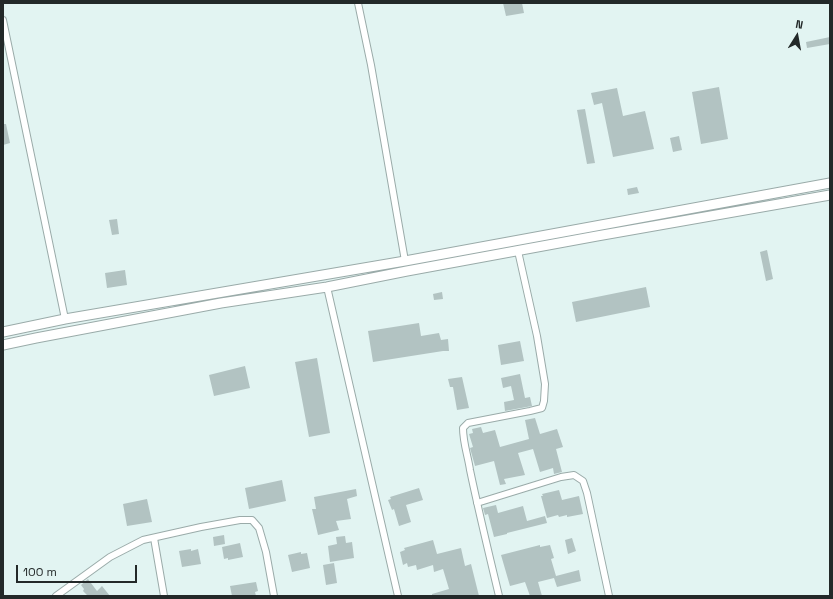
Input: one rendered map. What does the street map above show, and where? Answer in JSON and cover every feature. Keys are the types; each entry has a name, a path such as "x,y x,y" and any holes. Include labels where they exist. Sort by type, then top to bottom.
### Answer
{"street":[{"path":"358,3 371,65 405,261"},
{"path":"3,20 65,320"},
{"path":"3,332 405,261 830,183"},
{"path":"3,345 43,336 221,303 327,287 407,271 830,195"},
{"path":"500,596 477,503 463,436 463,428 468,423 542,408 545,384 537,336 518,251"},
{"path":"327,287 398,596"},
{"path":"477,503 561,477 574,475 583,481 588,493 609,596"},
{"path":"56,596 110,558 143,540 240,520 252,520 259,528 266,552 274,596"},
{"path":"154,538 164,596"}],"building":[{"path":"503,3 522,3 524,13 506,16"},
{"path":"830,37 830,44 807,48 806,42"},
{"path":"719,87 728,139 701,144 692,92"},
{"path":"617,88 623,116 645,111 654,149 613,157 602,103 594,105 591,93"},
{"path":"585,109 595,163 587,164 577,110"},
{"path":"3,124 6,124 10,143 3,145"},
{"path":"679,136 682,150 673,152 670,138"},
{"path":"637,187 639,193 628,195 627,189"},
{"path":"117,219 119,234 112,235 109,220"},
{"path":"767,250 773,279 766,281 760,252"},
{"path":"125,270 127,285 107,288 105,273"},
{"path":"646,287 650,307 576,322 572,302"},
{"path":"442,292 443,299 434,300 433,294"},
{"path":"419,323 421,336 439,333 441,340 448,339 449,351 373,362 368,331"},
{"path":"520,341 524,361 501,365 498,345"},
{"path":"317,358 330,433 309,437 295,362"},
{"path":"245,366 250,388 214,396 209,375"},
{"path":"520,374 525,398 530,397 532,406 505,411 504,402 514,400 511,386 503,388 501,378"},
{"path":"462,377 469,408 457,410 453,387 450,387 448,379"},
{"path":"535,418 540,434 557,429 563,447 556,449 562,472 554,474 553,468 540,472 533,449 518,453 525,475 504,479 506,484 500,485 494,461 475,466 470,448 473,447 469,434 473,433 472,429 481,427 483,433 495,430 500,447 529,439 525,420"},
{"path":"282,480 286,501 249,509 245,488"},
{"path":"419,488 423,500 406,505 411,522 399,526 394,509 392,510 388,500 391,499 390,497"},
{"path":"356,489 357,496 347,499 351,519 336,521 339,530 318,535 312,509 316,509 314,497"},
{"path":"559,490 562,500 579,496 583,514 567,517 567,515 559,517 558,515 547,518 541,496 543,496 542,494"},
{"path":"147,499 152,522 127,526 123,504"},
{"path":"496,505 498,513 523,506 527,521 545,516 547,523 494,537 488,514 485,515 483,508"},
{"path":"224,535 225,544 214,546 213,537"},
{"path":"345,536 346,543 352,542 354,558 330,562 328,546 337,544 336,537"},
{"path":"572,538 576,551 568,554 565,540"},
{"path":"433,540 437,554 461,548 465,566 471,564 479,596 432,596 432,594 449,589 443,569 434,572 433,565 417,570 416,565 408,567 407,563 403,565 400,552 405,550 404,548"},
{"path":"240,543 243,557 228,560 228,558 224,559 222,547"},
{"path":"540,545 540,547 550,545 554,558 551,559 556,576 579,570 581,581 557,587 554,578 538,582 542,596 530,596 525,582 510,586 501,555"},
{"path":"191,549 191,551 198,549 201,564 182,567 179,551"},
{"path":"301,552 301,554 307,553 310,568 292,572 288,555"},
{"path":"334,563 337,583 326,585 323,565"},
{"path":"88,579 97,591 102,586 110,596 88,596 83,591 84,589 81,585"},
{"path":"256,582 258,591 255,592 256,596 232,596 230,586"}]}
